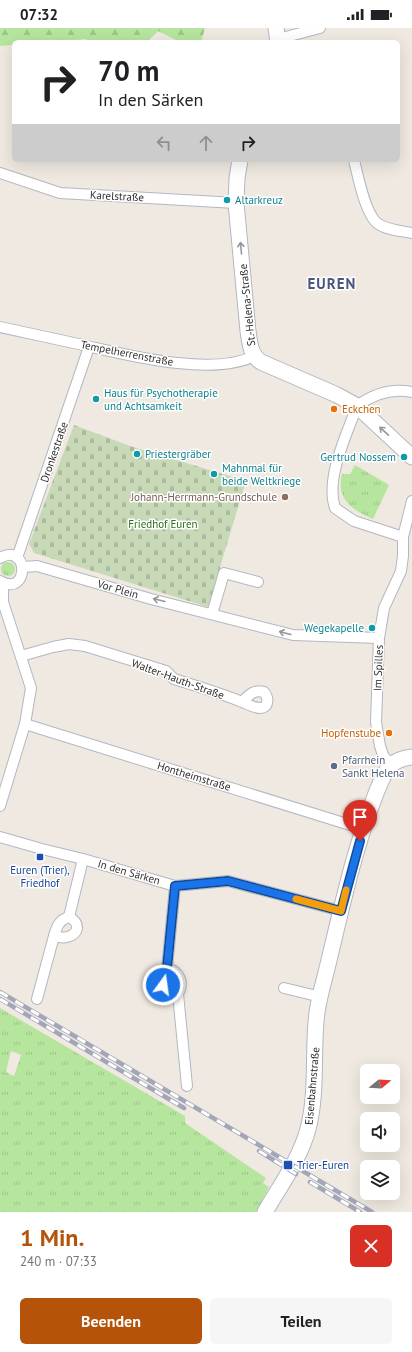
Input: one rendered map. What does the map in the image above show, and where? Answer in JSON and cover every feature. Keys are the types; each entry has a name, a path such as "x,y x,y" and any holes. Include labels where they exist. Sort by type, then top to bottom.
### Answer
{"street":[{"path":"277,36 320,28"},
{"name":"St.-Helena-Straße","path":"240,162 236,202 248,331 251,348 257,359"},
{"path":"355,162 369,215 377,224 412,233"},
{"name":"Karelstraße","path":"0,173 60,193 236,202"},
{"name":"Tempelherrenstraße","path":"0,327 89,347 173,363 228,363 257,359"},
{"name":"Dronkestraße","path":"17,558 89,347"},
{"path":"257,359 337,395 357,406 412,456"},
{"path":"403,537 354,521 335,508 331,487 336,464 357,406 378,394 393,391 412,392"},
{"name":"Im Spilles","path":"391,766 383,755 376,722 379,638 384,608 401,570 403,537 412,500"},
{"path":"0,558 10,555 17,558 23,567 23,572 19,579 12,584 2,582 3,602 31,688 25,724 0,806"},
{"name":"Vor Plein","path":"23,567 37,566 293,635 379,638"},
{"path":"212,614 224,573 258,582"},
{"name":"Walter-Hauth-Straße","path":"21,656 69,644 85,646 166,672 174,679 242,702"},
{"name":"Hontheimstraße","path":"25,724 363,829"},
{"path":"391,766 400,760 412,757"},
{"name":"Eisenbahnstraße","path":"265,1212 303,1146 308,1129 313,1094 317,1012 320,997 363,829 382,779 391,766"},
{"name":"In den Särken","path":"0,837 175,886 228,881 341,911"},
{"name":"In den Särken","path":"69,917 83,859"},
{"name":"In den Särken","path":"175,886 167,968 163,985 172,995 178,994"},
{"path":"37,999 54,936 58,924 61,920 69,917 74,919 77,923 77,929 74,934 66,937 54,936"},
{"path":"167,968 179,976 181,984 181,989 178,994 186,1086"},
{"path":"284,988 320,997"}],"green space":[{"path":"0,28 205,28 202,40 176,40 158,31 149,40 12,40 12,45 0,46"},
{"name":"Friedhof Euren","path":"74,425 130,446 246,481 208,607 34,553 29,544"},
{"path":"355,465 389,485 373,519 352,508 347,503 341,491 342,474 350,474"},
{"path":"5,562 11,562 15,566 15,572 11,576 5,576 1,572 1,566"},
{"path":"0,1008 185,1116 185,1123 266,1178 263,1183 269,1187 256,1212 0,1212","holes":["11,1051 21,1055 14,1076 6,1072"]}],"railway":[{"path":"0,992 372,1212"},
{"path":"0,999 184,1108"},
{"path":"259,1151 296,1174"},
{"path":"310,1182 360,1212"}],"slow traffic":[{"path":"296,899 341,911 346,890"}],"place":[{"name":"Altarkreuz","path":"227,200"},
{"name":"Haus für Psychotherapie und Achtsamkeit","path":"96,399"},
{"name":"Eckchen","path":"334,409"},
{"name":"Priestergräber","path":"137,454"},
{"name":"Gertrud Nossem","path":"404,457"},
{"name":"Mahnmal für beide Weltkriege","path":"214,474"},
{"name":"Johann-Herrmann-Grundschule","path":"285,497"},
{"name":"Wegekapelle","path":"372,628"},
{"name":"Hopfenstube","path":"389,733"},
{"name":"Pfarrhein Sankt Helena","path":"334,766"},
{"name":"Euren (Trier), Friedhof","path":"40,857"},
{"name":"Trier-Euren","path":"288,1165"}],"district":[{"name":"EUREN","path":"332,284"}],"route":[{"path":"163,985 167,968 175,886 228,881 341,911 360,841"}]}
